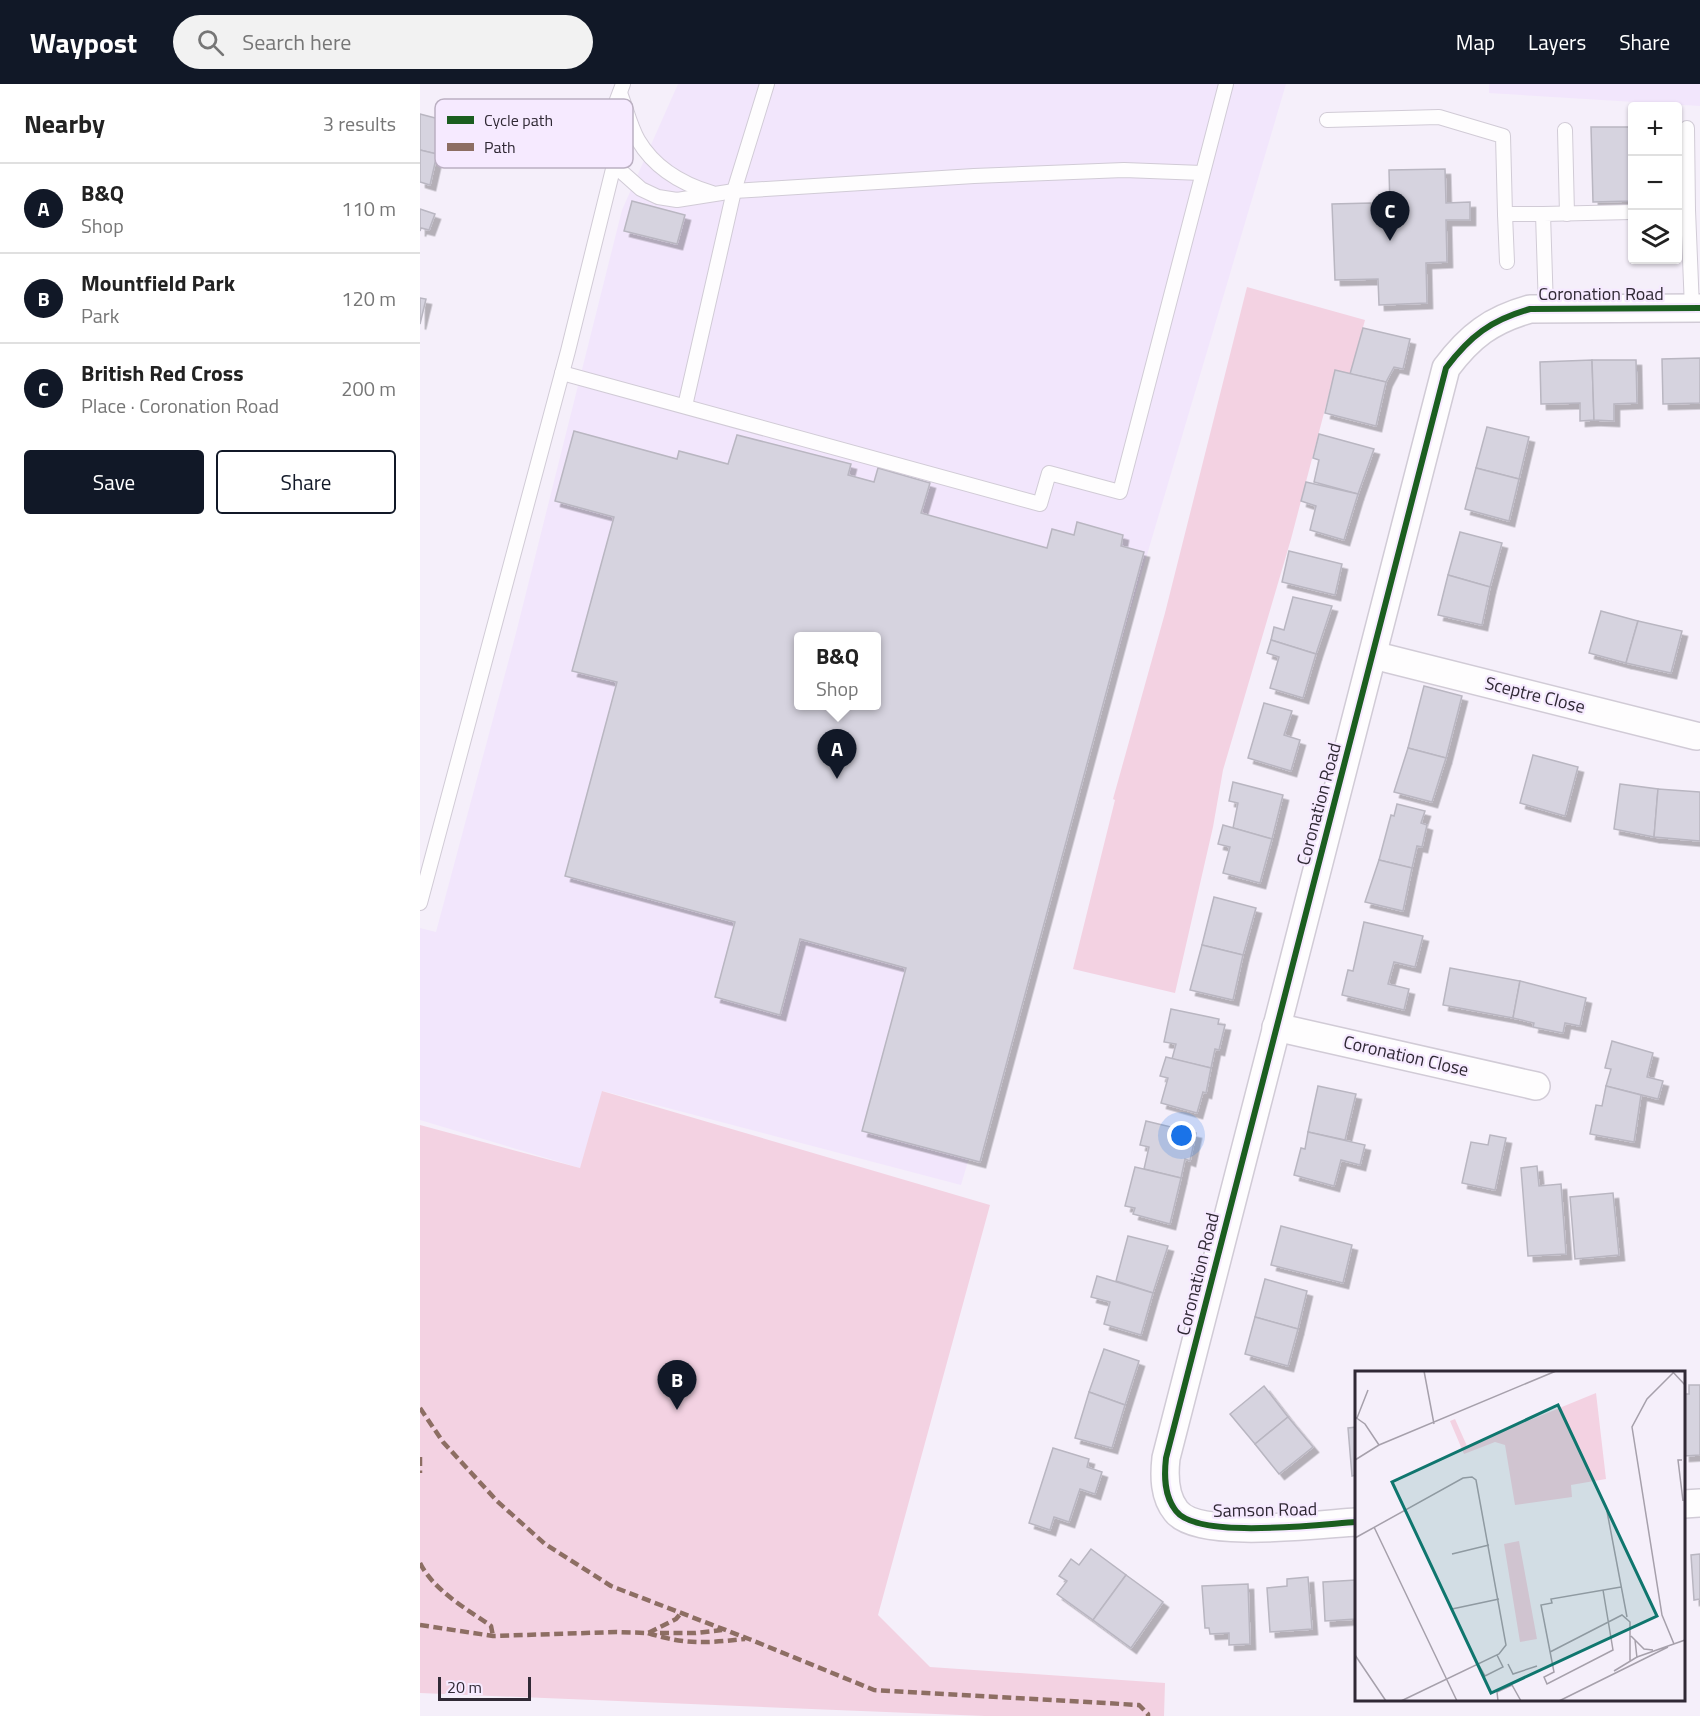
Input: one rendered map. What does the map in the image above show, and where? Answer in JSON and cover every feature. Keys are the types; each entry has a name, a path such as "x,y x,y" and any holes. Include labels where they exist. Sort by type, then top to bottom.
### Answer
{"street":[{"name":"Coronation Road","path":"1177,1513 1169,1498 1164,1479 1166,1458 1446,368 1462,348 1483,329 1507,315 1530,309 1696,308"},
{"name":"Sceptre Close","path":"1373,655 1696,736"},
{"name":"Coronation Close","path":"1276,1027 1536,1086"},
{"path":"1685,1504 1700,1503"},
{"name":"Samson Road","path":"1177,1513 1192,1522 1212,1527 1230,1528 1355,1522"}],"lane":[{"path":"685,406 734,191 767,84"},
{"path":"562,373 1040,504 1048,473 1120,492 1226,84"},
{"path":"1326,120 1438,117 1503,136 1507,262"},
{"path":"633,123 639,141 661,169 687,185 714,193"},
{"path":"1687,128 1683,210 1696,308"},
{"path":"1565,130 1567,214"},
{"path":"420,903 562,373 613,168"},
{"path":"617,168 640,189 658,198 678,200 734,191 1061,172 1124,170 1202,172"},
{"path":"1505,214 1628,212"},
{"path":"1543,214 1546,309"}],"shaded area":[{"path":"678,84 1286,84 961,1185 603,1091 580,1168 420,1120 420,928 436,932 516,633 622,210"},
{"path":"1489,84 1700,84 1700,106 1682,105 1682,102 1635,102 1489,93"},
{"path":"1247,287 1365,320 1350,374 1335,371 1291,539 1223,770 1213,827 1175,993 1073,969 1115,800 1113,799 1165,613"},
{"path":"602,1091 990,1205 878,1615 930,1667 1165,1683 1164,1716 985,1716 420,1693 420,1125 580,1168"}],"building":[{"path":"420,114 435,118 435,154 420,150"},
{"path":"1591,127 1628,127 1628,201 1593,202"},
{"path":"420,150 435,154 430,185 420,182"},
{"path":"1445,169 1446,203 1470,202 1470,220 1446,220 1447,262 1426,263 1427,303 1379,305 1378,279 1335,280 1332,204 1371,203 1371,209 1390,208 1389,170"},
{"path":"632,201 685,215 677,244 624,231"},
{"path":"420,209 435,214 429,230 421,228 420,231"},
{"path":"420,298 426,299 420,324"},
{"path":"1363,328 1410,339 1403,369 1394,367 1386,382 1350,374"},
{"path":"1700,358 1700,403 1663,404 1662,359"},
{"path":"1592,360 1594,420 1580,421 1580,403 1541,404 1540,362"},
{"path":"1592,360 1636,360 1637,403 1614,404 1614,421 1594,420"},
{"path":"1335,370 1386,382 1376,426 1325,413"},
{"path":"1487,427 1529,437 1519,479 1476,468"},
{"path":"574,431 677,459 679,451 728,464 737,435 851,464 848,475 874,482 878,468 930,483 921,513 1047,548 1052,529 1074,535 1077,522 1123,535 1121,546 1144,552 980,1162 862,1131 906,968 800,939 780,1015 715,997 735,922 565,876 617,682 572,671 614,517 555,501"},
{"path":"1319,434 1374,449 1358,494 1314,482 1319,460 1313,458"},
{"path":"1476,468 1519,479 1509,521 1465,509"},
{"path":"1306,482 1358,494 1344,540 1310,530 1316,506 1301,501"},
{"path":"1460,532 1502,543 1490,587 1448,575"},
{"path":"1289,551 1342,564 1335,595 1282,582"},
{"path":"1448,575 1490,587 1482,625 1438,615"},
{"path":"1293,597 1332,606 1316,654 1271,640 1274,627 1284,630"},
{"path":"1601,611 1638,621 1626,663 1589,653"},
{"path":"1638,621 1682,631 1671,673 1626,663"},
{"path":"1271,640 1316,654 1303,698 1270,688 1279,657 1267,653"},
{"path":"1424,686 1462,696 1446,758 1408,748"},
{"path":"1264,703 1292,711 1284,735 1300,740 1291,771 1248,758"},
{"path":"1408,748 1446,758 1432,802 1394,792"},
{"path":"1533,755 1578,767 1565,816 1520,803"},
{"path":"1233,782 1283,795 1272,839 1233,828 1238,803 1229,801"},
{"path":"1620,784 1658,789 1654,837 1614,829"},
{"path":"1658,789 1700,792 1700,841 1654,837"},
{"path":"1397,804 1425,811 1421,823 1427,825 1422,847 1417,846 1412,868 1379,860 1391,815 1394,816"},
{"path":"1223,825 1272,839 1260,883 1223,873 1230,847 1218,844"},
{"path":"1379,860 1412,868 1403,911 1365,902"},
{"path":"1214,897 1256,908 1243,955 1202,945"},
{"path":"1364,922 1423,936 1415,967 1394,962 1388,984 1409,989 1404,1010 1342,995 1348,970 1353,971"},
{"path":"1202,945 1243,955 1233,1000 1190,990"},
{"path":"1450,968 1520,981 1513,1018 1443,1005"},
{"path":"1520,981 1586,998 1580,1026 1565,1023 1563,1033 1533,1027 1534,1023 1513,1018"},
{"path":"1171,1009 1219,1019 1218,1024 1225,1025 1219,1050 1215,1049 1211,1068 1172,1059 1176,1044 1164,1042"},
{"path":"1612,1041 1653,1053 1647,1077 1663,1081 1658,1099 1606,1086 1611,1069 1605,1068"},
{"path":"1166,1057 1211,1068 1206,1093 1203,1092 1197,1113 1161,1103 1168,1078 1160,1076"},
{"path":"1318,1086 1356,1094 1345,1140 1308,1132"},
{"path":"1606,1086 1641,1095 1634,1142 1590,1134 1596,1105 1602,1106"},
{"path":"1146,1121 1196,1133 1190,1161 1185,1159 1181,1178 1144,1169 1149,1147 1140,1145"},
{"path":"1308,1132 1365,1145 1360,1165 1341,1160 1334,1186 1294,1175 1301,1148 1305,1149"},
{"path":"1490,1135 1506,1138 1495,1190 1462,1183 1471,1142 1488,1145"},
{"path":"1537,1166 1539,1186 1561,1184 1566,1254 1528,1256 1521,1168"},
{"path":"1135,1167 1181,1178 1170,1224 1133,1214 1135,1208 1125,1206"},
{"path":"1613,1193 1619,1255 1575,1259 1570,1197"},
{"path":"1281,1226 1352,1245 1343,1283 1271,1265"},
{"path":"1128,1236 1168,1246 1153,1293 1116,1281"},
{"path":"1097,1276 1153,1293 1141,1335 1104,1324 1110,1302 1091,1297"},
{"path":"1265,1279 1307,1291 1298,1329 1255,1317"},
{"path":"1255,1317 1298,1329 1288,1366 1245,1354"},
{"path":"1104,1349 1139,1361 1125,1405 1089,1392"},
{"path":"1689,1385 1700,1385 1700,1455 1685,1456 1685,1394 1689,1394"},
{"path":"1264,1386 1288,1417 1255,1444 1230,1414"},
{"path":"1089,1392 1125,1405 1112,1448 1075,1438"},
{"path":"1288,1417 1313,1447 1279,1474 1255,1444"},
{"path":"1355,1427 1355,1475 1352,1476 1348,1428"},
{"path":"1053,1448 1089,1459 1087,1467 1102,1472 1095,1494 1080,1489 1069,1522 1054,1517 1050,1530 1029,1523"},
{"path":"1091,1549 1126,1575 1093,1620 1057,1594 1067,1581 1059,1576 1071,1559 1079,1565"},
{"path":"1700,1554 1700,1599 1694,1600 1691,1555"},
{"path":"1126,1575 1163,1602 1131,1648 1093,1620"},
{"path":"1308,1577 1312,1629 1270,1632 1267,1588 1287,1586 1287,1579"},
{"path":"1355,1580 1355,1619 1325,1621 1323,1582"},
{"path":"1248,1584 1250,1644 1229,1645 1229,1633 1210,1634 1209,1628 1205,1628 1202,1586"}],"marked path":[{"path":"420,1408 443,1442 497,1501 545,1544 611,1586 874,1690 1139,1705 1148,1716"},
{"path":"420,1457 420,1473"},
{"path":"420,1563 442,1591 491,1626 493,1636"},
{"path":"420,1625 493,1636 648,1633 676,1619 681,1613"},
{"path":"660,1633 722,1630"},
{"path":"648,1633 674,1640 696,1642 745,1639"}],"cycle path":[{"path":"1355,1522 1233,1528 1189,1520 1176,1511 1169,1499 1165,1465 1446,368 1482,331 1504,318 1530,309 1700,308"}],"place":[{"name":"British Red Cross","path":"1390,241"},
{"name":"B&Q","path":"837,779"},
{"name":"Mountfield Park","path":"677,1410"}]}
